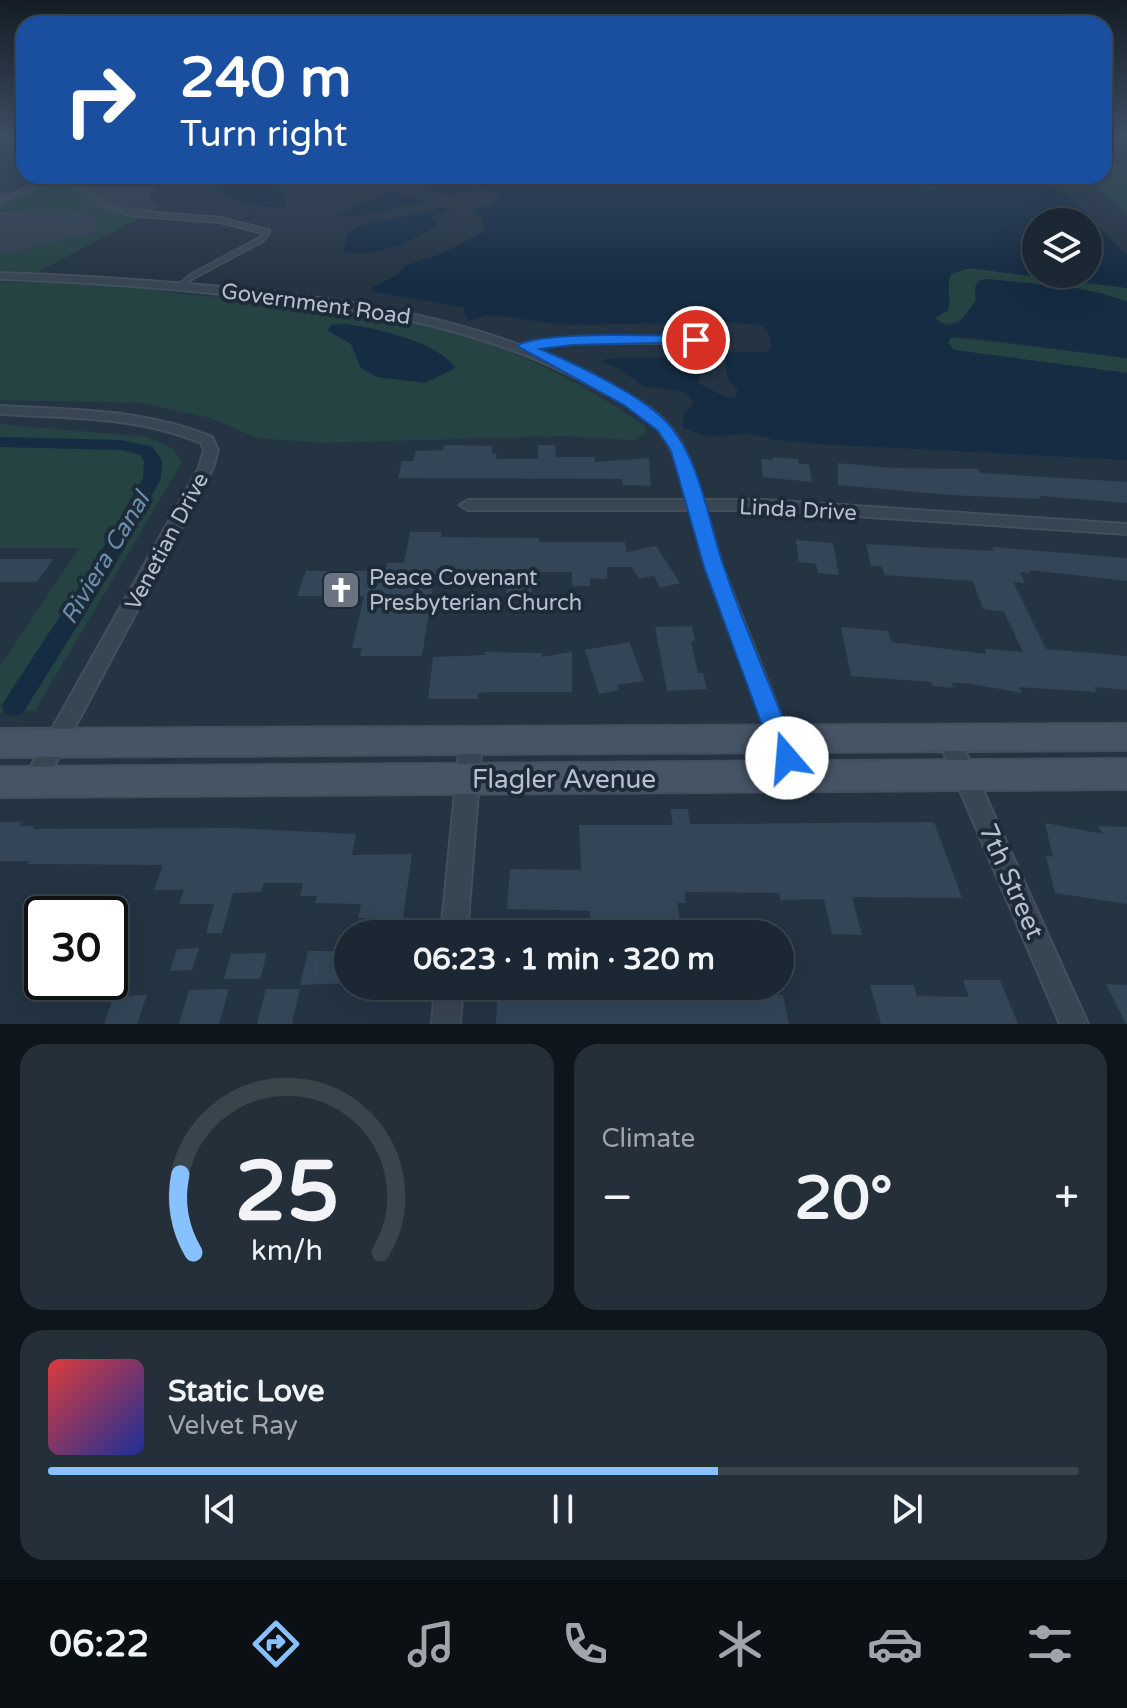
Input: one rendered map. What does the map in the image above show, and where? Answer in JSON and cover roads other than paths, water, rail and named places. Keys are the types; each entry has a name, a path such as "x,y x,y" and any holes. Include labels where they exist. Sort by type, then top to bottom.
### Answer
{"main road":[{"name":"Flagler Avenue","path":"0,743 1127,737"},
{"name":"Flagler Avenue","path":"0,782 1127,774"}],"street":[{"name":"Government Road","path":"0,276 91,278 352,304 439,322 524,346 568,366 617,394 664,428 679,451 714,567 781,739 792,778"},
{"name":"Venetian Drive","path":"0,410 139,420 172,426 207,440 211,450 206,468 34,782"},
{"name":"Linda Drive","path":"468,505 765,505 1127,529"},
{"name":"7th Street","path":"949,739 1074,1024"},
{"path":"455,920 471,741"},
{"path":"446,1024 448,1000"}],"lane":[{"path":"0,200 42,184"},
{"path":"77,184 96,205 146,215 237,222 267,232 262,239 191,277 180,287"},
{"path":"524,346 572,341 696,340"}],"waterway":[{"name":"Riviera Canal","path":"0,442 121,445 147,451 153,461 152,478 103,567 14,706"}],"place":[{"name":"Peace Covenant Presbyterian Church","path":"341,590"}]}
